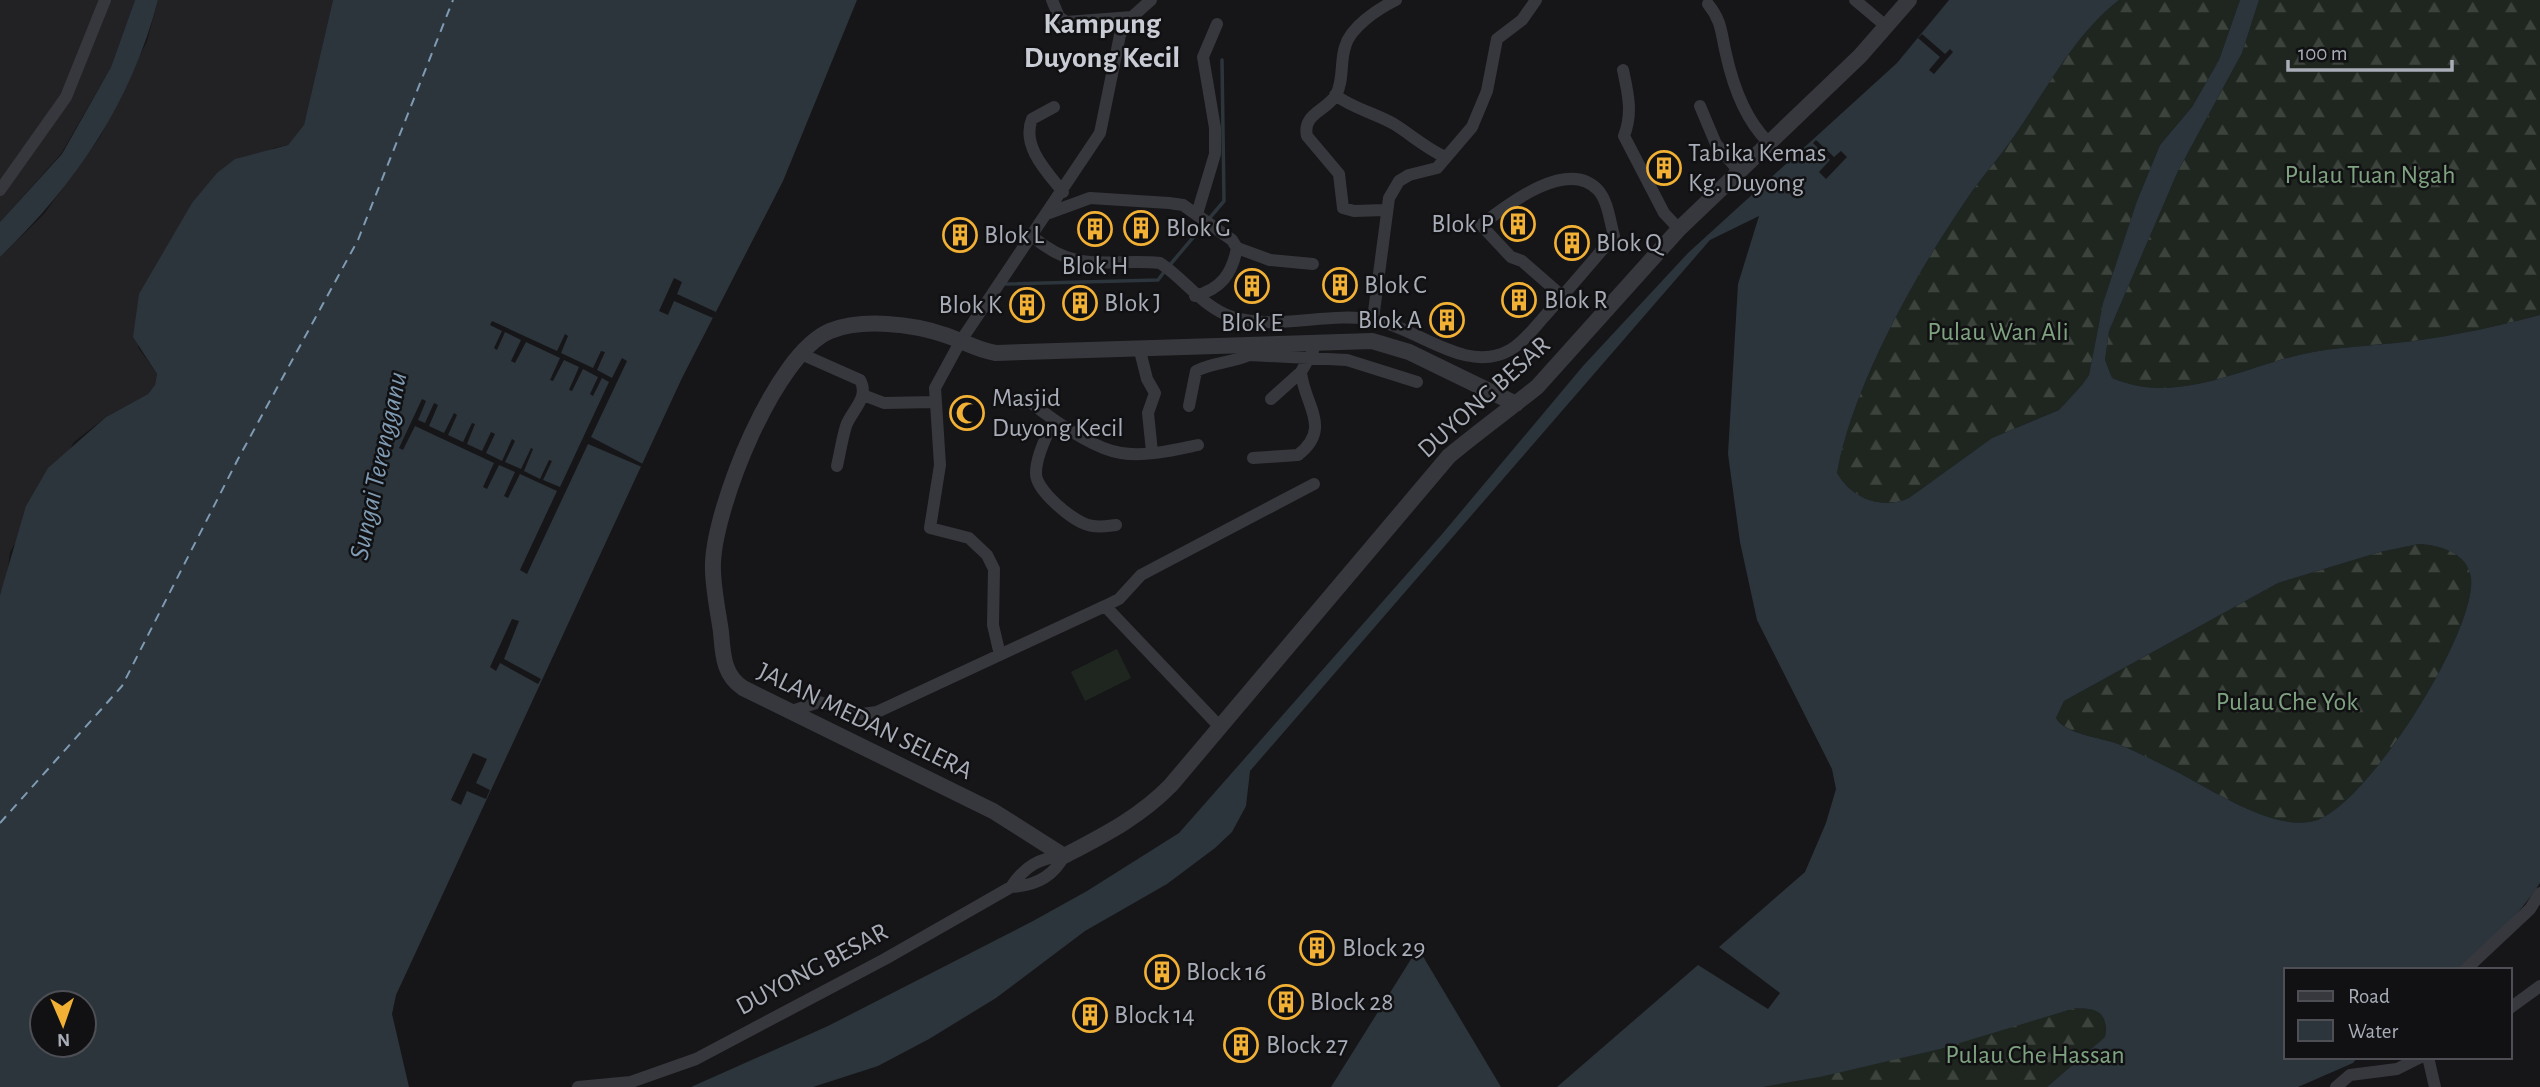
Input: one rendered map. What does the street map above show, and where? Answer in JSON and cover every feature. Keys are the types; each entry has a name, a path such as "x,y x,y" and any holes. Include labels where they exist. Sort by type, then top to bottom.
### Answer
{"street":[{"path":"0,190 66,97 105,0"},
{"path":"1052,0 1059,17 1066,22 1132,17"},
{"path":"1000,655 993,625 993,569 987,555 969,538 930,528 940,465 935,388 960,342 1063,192 1104,126 1120,34 1132,17 1151,0"},
{"path":"1385,210 1354,211 1343,208 1339,174 1307,136 1306,130 1310,118 1335,95 1348,39 1380,9 1396,0"},
{"path":"1373,319 1382,260 1385,210 1399,181 1409,175 1437,168 1478,116 1487,92 1497,39 1522,20 1536,0"},
{"path":"1855,0 1887,27"},
{"name":"DUYONG BESAR","path":"578,1087 631,1082 696,1059 839,984 1011,887 1030,886 1056,871 1064,856 1147,810 1449,456 1516,404 1561,362 1678,229 1887,27 1909,0"},
{"path":"1708,4 1722,26 1729,69 1746,113 1768,142"},
{"path":"1203,218 1215,154 1215,128 1203,57 1217,24"},
{"path":"1623,70 1630,115 1624,136 1664,213 1678,229"},
{"path":"1335,95 1358,110 1394,124 1422,147 1445,157"},
{"path":"1700,106 1716,145 1738,170"},
{"path":"1054,107 1032,119 1030,135 1038,162 1063,192"},
{"path":"1033,237 1048,250 1077,262 1167,269 1195,296 1220,312 1236,318 1373,319 1446,348 1484,358 1511,350 1562,296 1614,236 1603,198 1589,183 1578,180 1555,182 1531,190 1481,225 1511,257 1522,261 1562,296"},
{"path":"1049,213 1080,201 1104,198 1169,202 1183,205 1203,218 1232,240 1237,248 1270,260 1313,264"},
{"path":"1195,296 1212,291 1223,282 1237,248"},
{"name":"JALAN MEDAN SELERA","path":"1064,856 993,811 743,688 727,672 713,564 719,526 750,440 773,391 799,353 828,332 858,325 937,333 996,353 1139,347 1248,349 1318,341 1390,344 1516,404"},
{"path":"1271,398 1301,372 1318,341"},
{"path":"1139,347 1147,379 1153,385 1155,393 1148,413 1152,452"},
{"path":"1436,364 1446,348"},
{"path":"1189,406 1196,371 1208,365 1235,361 1248,349 1347,360 1417,382"},
{"path":"799,353 860,380 863,395 847,423 836,466"},
{"path":"1253,458 1298,455 1314,438 1316,419 1301,372"},
{"path":"863,395 884,403 935,402"},
{"path":"1026,398 1053,420 1100,447 1123,454 1198,445"},
{"path":"1053,420 1037,467 1037,481 1052,500 1078,521 1098,527 1116,526"},
{"path":"789,712 819,702 862,714 877,712 1119,599 1141,575 1314,484"},
{"path":"1105,606 1220,727"},
{"path":"2478,964 2530,909 2540,893"},
{"path":"2512,1004 2540,986"},
{"path":"2336,1087 2350,1075 2397,1069 2417,1059"},
{"path":"2428,1059 2435,1087"}],"shaded area":[{"path":"0,0 135,0 111,67 61,154 0,222"},
{"path":"158,0 333,0 304,126 288,145 274,148 204,190 192,204 138,347 157,374 155,385 148,394 106,417 74,442 10,552 7,576 0,594 0,257 44,214 100,137 147,41"}],"green space":[{"name":"Pulau Wan Ali","path":"2119,0 2240,0 2219,60 2192,107 2160,145 2137,201 2103,303 2089,375 2059,410 1992,438 1909,498 1888,503 1859,496 1837,473 1845,438 1858,402 1891,326 1973,190 2015,135 2062,63 2088,29"},
{"name":"Pulau Tuan Ngah","path":"2259,0 2540,0 2540,315 2430,339 2319,351 2190,386 2138,386 2112,378 2105,360 2109,331 2178,171 2242,53"},
{"name":"Pulau Che Yok","path":"2419,544 2452,552 2465,562 2469,569 2471,578 2468,603 2456,636 2438,675 2388,752 2361,785 2336,809 2314,821 2297,823 2258,813 2131,749 2068,728 2056,718 2064,701 2278,583 2380,552"},
{"path":"1117,649 1131,678 1085,701 1071,672"},
{"name":"Pulau Che Hassan","path":"2095,1008 2105,1018 2105,1037 2047,1087 1763,1087 1820,1077 2072,1009"}],"water":[{"path":"135,0 158,0 147,38 116,107 97,140 53,201 0,257 0,222 62,154 111,67"},
{"name":"Sungai Terengganu","path":"333,0 857,0 783,181 682,378 396,995 392,1014 409,1087 0,1087 0,595 26,506 48,468 106,417 148,394 155,385 157,374 133,337 139,294 192,203 217,173 235,159 288,145 304,125"},
{"path":"1949,0 2119,0 2088,29 2062,63 2015,135 1973,190 1911,289 1873,364 1845,438 1837,473 1851,490 1868,500 1888,503 1909,498 1992,438 2059,410 2082,385 2089,375 2103,303 2137,201 2160,145 2192,107 2219,60 2240,0 2259,0 2242,53 2178,171 2109,331 2105,360 2112,378 2138,386 2190,386 2319,351 2430,339 2540,315 2540,883 2522,907 2502,930 2459,968 2284,968 2284,1059 2356,1059 2353,1063 2298,1087 2047,1087 2105,1037 2105,1021 2099,1012 2072,1009 1940,1049 1820,1077 1763,1087 1557,1087 1698,965 1768,1009 1780,993 1719,947 1805,872 1826,823 1836,789 1832,769 1757,620 1740,542 1728,454 1738,284 1759,216 1710,240 1250,771 1246,806 1232,832 1215,848 1167,884 1085,931 996,998 878,1066 813,1087 691,1087 828,1026 1033,921 1087,891 1179,833 1443,533 1583,366 1688,253 1897,63","holes":["2419,544 2444,549 2465,562 2471,578 2468,603 2438,675 2388,752 2361,785 2336,809 2314,821 2297,823 2258,813 2131,749 2067,728 2056,718 2064,701 2278,583 2380,552"]},
{"path":"1418,948 1501,1087 1331,1087"}],"pier":[{"path":"1922,34 1945,54 1950,49 1953,52 1934,74 1929,70 1940,57 1918,38"},
{"path":"1816,140 1834,157 1841,151 1847,157 1826,179 1819,172 1830,160 1813,143"},
{"path":"674,278 682,282 677,294 716,312 713,318 674,301 668,315 659,311"},
{"path":"492,321 557,351 565,334 568,336 561,353 593,368 601,351 605,352 597,370 612,378 622,358 627,361 591,437 643,464 642,467 588,444 527,574 520,570 557,491 520,474 508,498 504,496 515,472 499,465 487,489 483,487 494,463 415,426 403,450 399,448 422,399 426,401 418,420 425,423 434,403 438,405 429,426 444,433 454,413 457,415 448,435 463,442 472,423 475,424 467,444 482,451 491,432 495,434 486,453 502,461 512,439 515,441 505,462 521,469 531,448 533,449 524,471 540,479 549,460 552,461 543,480 560,487 609,382 602,378 593,396 590,394 598,377 583,369 572,391 569,390 579,367 564,360 553,381 550,380 560,358 526,342 515,363 511,361 521,340 505,332 497,350 494,348 502,331 490,325"},
{"path":"512,619 519,621 504,659 541,679 538,684 500,663 496,671 490,667"},
{"path":"473,753 487,759 476,783 490,790 486,799 467,791 461,805 451,800"}],"waterway":[{"path":"1169,266 1224,201 1222,60"},
{"path":"1006,284 1158,280 1164,272"}],"ferry route":[{"path":"0,823 122,686 238,459 358,240 453,0"}],"place":[{"name":"Tabika Kemas Kg. Duyong","path":"1664,168"},
{"name":"Blok P","path":"1518,224"},
{"name":"Blok G","path":"1141,228"},
{"name":"Blok H","path":"1095,229"},
{"name":"Blok L","path":"960,235"},
{"name":"Blok Q","path":"1572,243"},
{"name":"Blok C","path":"1340,285"},
{"name":"Blok E","path":"1252,286"},
{"name":"Blok R","path":"1519,300"},
{"name":"Blok J","path":"1080,303"},
{"name":"Blok K","path":"1027,305"},
{"name":"Blok A","path":"1447,320"},
{"name":"Masjid Duyong Kecil","path":"967,413"},
{"name":"Block 29","path":"1317,948"},
{"name":"Block 16","path":"1162,972"},
{"name":"Block 28","path":"1286,1002"},
{"name":"Block 14","path":"1090,1015"},
{"name":"Block 27","path":"1241,1045"}],"district":[{"name":"Kampung Duyong Kecil","path":"1102,41"}]}
